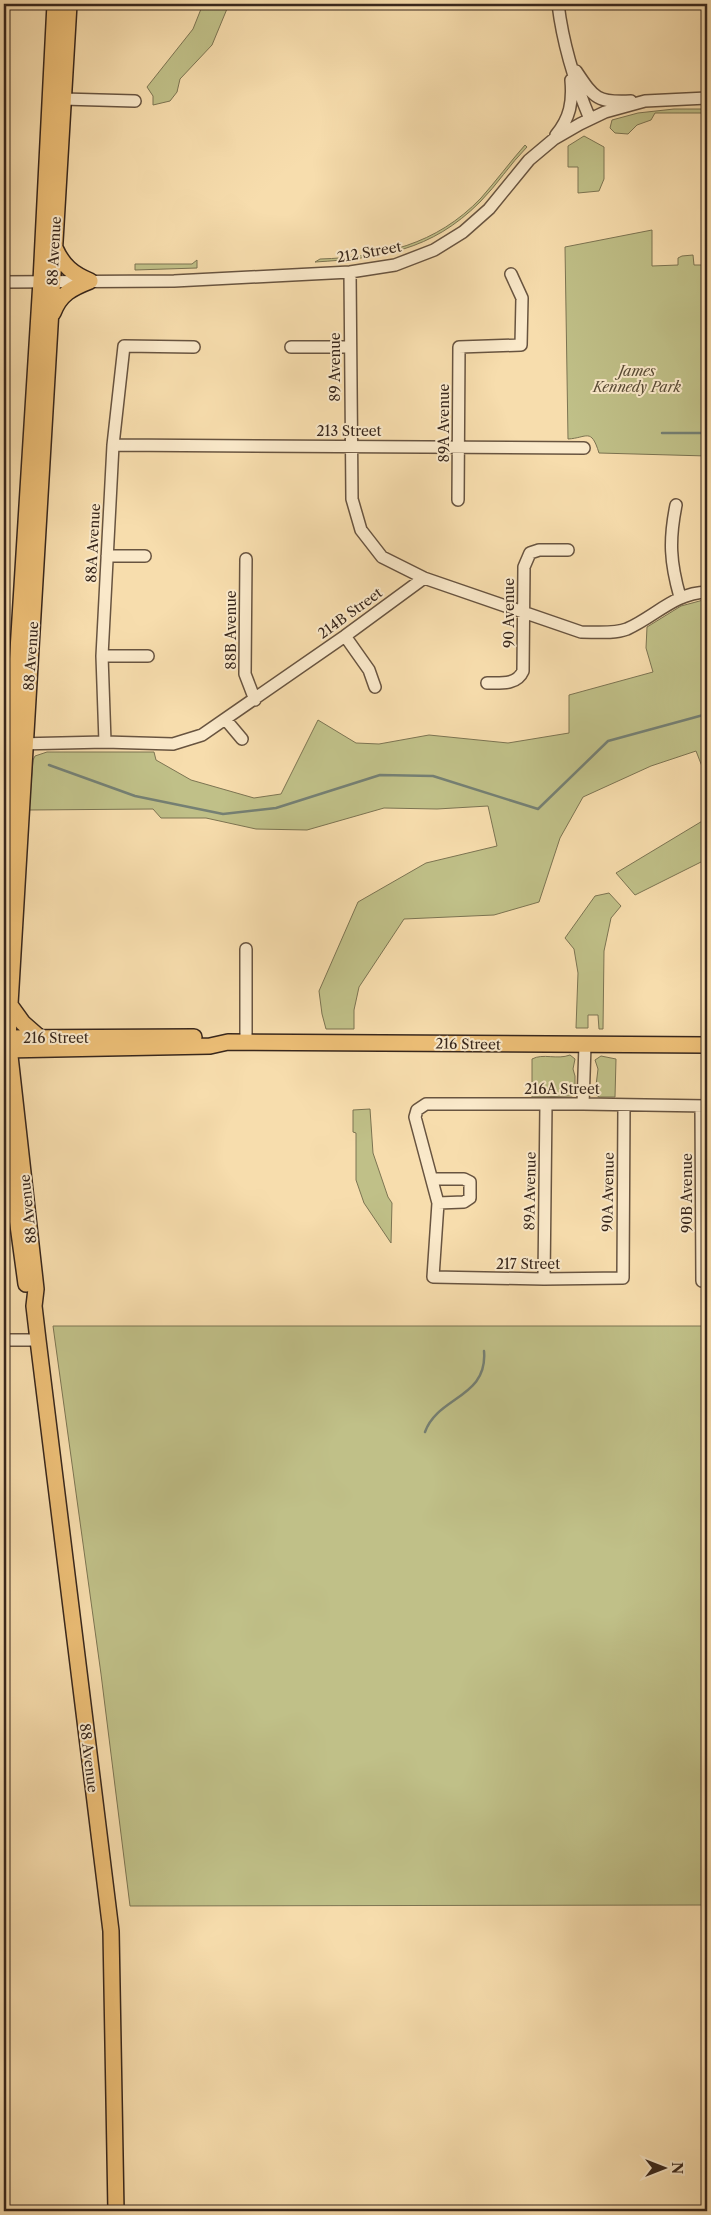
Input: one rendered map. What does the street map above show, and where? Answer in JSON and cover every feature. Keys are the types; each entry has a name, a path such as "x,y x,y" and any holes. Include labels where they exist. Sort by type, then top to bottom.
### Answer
{"main road":[{"name":"88 Avenue","path":"55,4 47,281 18,744 10,1005 6,1044 36,1289 34,1306 38,1340 111,1931 116,2211"},
{"name":"88 Avenue","path":"4,876 18,744 50,319 47,281 55,248 69,4"},
{"path":"55,248 65,266 74,274 90,281"},
{"path":"50,319 56,303 62,296 71,288 90,281"},
{"path":"10,1005 23,1023 39,1037"},
{"name":"216 Street","path":"6,1044 39,1037 210,1038 228,1042"},
{"name":"216 Street","path":"6,1044 210,1046 228,1042 246,1042 707,1045"},
{"name":"88 Avenue","path":"4,1122 27,1290 34,1306"}],"street":[{"path":"558,4 564,44 576,86 590,119"},
{"path":"569,61 590,92 601,101 645,101"},
{"path":"554,139 565,124 571,109 569,61"},
{"name":"212 Street","path":"4,282 174,281 350,272 380,268 410,260 450,241 489,209 529,160 554,139 590,119 645,101 707,98"},
{"path":"63,99 134,101"},
{"name":"89 Avenue","path":"350,272 350,446 352,499 361,530 382,557 424,578"},
{"name":"89A Avenue","path":"458,500 459,347 521,345 522,298 511,274"},
{"name":"88A Avenue","path":"105,742 102,656 113,445 124,346 194,347"},
{"path":"291,347 350,347"},
{"name":"213 Street","path":"113,445 584,448"},
{"path":"676,506 672,530 672,568 680,596"},
{"name":"90 Avenue","path":"487,683 508,683 518,679 521,675 524,661 524,567 530,553 539,550 568,550"},
{"path":"107,556 145,556"},
{"name":"88B Avenue","path":"246,559 245,674 255,700"},
{"path":"424,578 581,632 605,632 626,629 658,612 680,596 707,592"},
{"name":"214B Street","path":"18,744 105,742 173,744 202,735 255,700 424,578"},
{"path":"345,636 369,670 375,687"},
{"path":"102,656 148,656"},
{"path":"226,720 242,739"},
{"path":"246,949 246,1042"},
{"path":"583,1104 585,1045"},
{"name":"216A Street","path":"432,1180 415,1117 417,1110 426,1104 704,1106"},
{"name":"89A Avenue","path":"544,1279 546,1104"},
{"name":"90A Avenue","path":"623,1278 624,1105"},
{"name":"90B Avenue","path":"704,1106 705,1281"},
{"path":"464,1179 470,1182 470,1198 464,1202 438,1203 432,1180 464,1179"},
{"name":"217 Street","path":"438,1203 432,1277 623,1278"},
{"path":"4,1340 38,1340"}],"green space":[{"path":"203,4 229,4 212,45 180,79 177,92 170,101 153,105 153,96 147,87 193,29"},
{"path":"674,109 707,109 707,113 655,113 651,120 637,125 628,134 615,133 610,128 612,120 638,113"},
{"path":"584,136 604,147 604,179 599,191 578,193 578,167 568,167 568,146"},
{"path":"525,145 527,147 480,202 443,231 404,249 362,258 315,262 320,259 343,258 386,251 427,237 446,227 481,198"},
{"name":"James Kennedy Park","path":"652,230 652,266 678,265 678,258 693,255 694,265 707,265 707,456 599,453 591,437 584,436 568,439 565,247"},
{"path":"197,260 197,268 135,270 135,264 192,264"},
{"path":"707,599 707,859 635,895 616,873 704,820 705,774 696,751 651,766 583,797 560,838 539,902 494,915 404,919 359,987 354,1010 354,1029 326,1029 319,991 358,902 426,863 497,846 488,806 437,809 384,808 307,830 256,829 206,818 161,818 153,809 29,810 33,760 35,756 47,752 154,752 156,760 191,780 254,798 281,794 318,720 356,743 379,744 429,735 508,743 569,733 569,695 653,672 646,648 647,627 681,606"},
{"path":"609,893 621,906 611,918 604,951 603,1029 599,1029 598,1015 588,1015 588,1028 576,1028 578,973 574,949 565,938 595,896"},
{"path":"570,1055 575,1059 573,1069 575,1094 572,1096 532,1097 532,1059 536,1057"},
{"path":"601,1056 616,1059 615,1097 599,1097 595,1094 598,1069 595,1060"},
{"path":"370,1109 373,1153 388,1197 392,1203 391,1243 364,1203 356,1180 356,1133 353,1132 353,1110"},
{"path":"53,1326 707,1326 707,1905 130,1906 101,1674"}],"waterway":[{"path":"662,433 707,433"},
{"path":"49,765 135,796 223,814 276,808 380,775 433,776 538,809 608,741 707,714"},
{"path":"425,1432 431,1420 440,1411 471,1388 483,1366 484,1351"}]}
